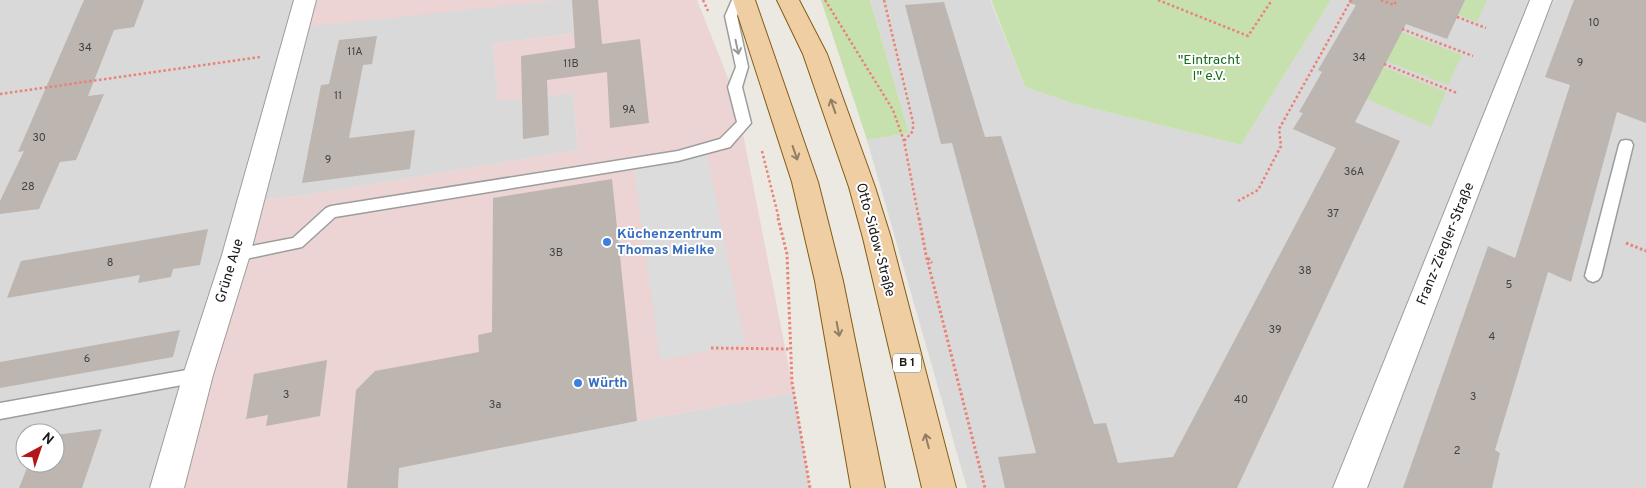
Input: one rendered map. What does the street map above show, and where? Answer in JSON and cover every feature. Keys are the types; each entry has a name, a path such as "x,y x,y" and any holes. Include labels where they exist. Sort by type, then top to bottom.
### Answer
{"main road":[{"path":"744,0 805,182 829,281 868,488"},
{"name":"Otto-Sidow-Straße","path":"788,0 815,54 862,188 938,488"}],"street":[{"name":"Grüne Aue","path":"167,488 198,375 236,255 305,0"},
{"name":"Franz-Ziegler-Straße","path":"1350,488 1541,0"}],"lane":[{"path":"236,255 297,243 331,212 678,156 725,143 744,124 735,87 742,67 731,16 738,0"},
{"path":"1593,276 1626,144"},
{"path":"0,411 198,375"}],"path":[{"path":"704,0 710,18"},
{"path":"825,0 893,110 904,141 926,255 985,488"},
{"path":"884,0 913,122 913,131 904,141"},
{"path":"1158,0 1248,36 1272,0"},
{"path":"1238,201 1258,190 1281,146 1279,129 1351,0"},
{"path":"1381,0 1394,5 1397,0"},
{"path":"1457,17 1486,28"},
{"path":"1402,30 1474,56"},
{"path":"0,94 290,53"},
{"path":"1384,64 1457,93"},
{"path":"760,142 787,254 792,382 810,488"},
{"path":"926,255 932,263"},
{"path":"711,348 791,350"},
{"path":"952,357 953,348"}],"shaded area":[{"path":"0,0 572,0 573,33 493,44 498,100 573,93 578,150 307,195 250,201 167,488 0,488"},
{"path":"305,0 559,0 297,28"},
{"path":"572,0 697,0 736,98 794,393 637,421 399,468 398,488 167,488 250,201 307,195 578,150 573,93 498,101 493,44 573,33"},
{"path":"870,0 990,0 1025,87 1071,103 1241,145 1331,0 1646,0 1646,488 967,488 867,140 909,133"},
{"path":"706,149 745,344 660,360 633,161"},
{"path":"794,393 810,488 398,488 399,468 637,421"}],"green space":[{"path":"821,0 870,0 909,133 867,140"},
{"name":"\"Eintracht I\" e.V.","path":"991,0 1331,0 1241,145 1071,103 1025,87"},
{"path":"1465,0 1487,0 1477,22 1458,15"},
{"path":"1401,32 1462,55 1448,85 1386,61"},
{"path":"1383,67 1446,92 1431,127 1366,99"}],"building":[{"path":"84,0 144,0 134,27 114,30 88,96 104,94 76,160 60,162 39,209 0,214 0,201 24,151 18,152"},
{"path":"572,0 598,0 602,44 640,39 649,123 610,128 607,72 547,80 549,135 523,139 521,56 575,48"},
{"path":"1350,0 1465,0 1447,39 1406,24 1355,122 1400,141 1237,488 1005,488 998,457 1036,453 952,143 941,144 905,5 944,2 985,137 1001,136 1094,424 1106,423 1118,463 1173,457 1336,148 1293,129 1303,113 1299,112 1322,72 1318,70 1356,5 1349,3"},
{"path":"1574,0 1646,0 1646,123 1617,112 1571,282 1548,272 1495,450 1500,453 1492,488 1403,488 1488,246 1515,258 1570,85 1545,77"},
{"path":"377,36 372,64 363,65 349,138 415,130 410,169 302,183 321,85 329,84 339,40"},
{"path":"612,179 637,421 399,468 398,488 347,488 356,390 375,371 479,352 478,335 492,332 493,198"},
{"path":"208,229 200,265 173,269 171,277 138,283 140,275 7,298 21,261"},
{"path":"180,330 173,357 0,388 0,362"},
{"path":"327,360 320,416 266,426 268,415 246,419 254,374"},
{"path":"102,429 82,488 19,488 25,473 65,473 65,434"}],"place":[{"name":"Küchenzentrum Thomas Mielke","path":"607,242"},
{"name":"Würth","path":"578,383"}]}
